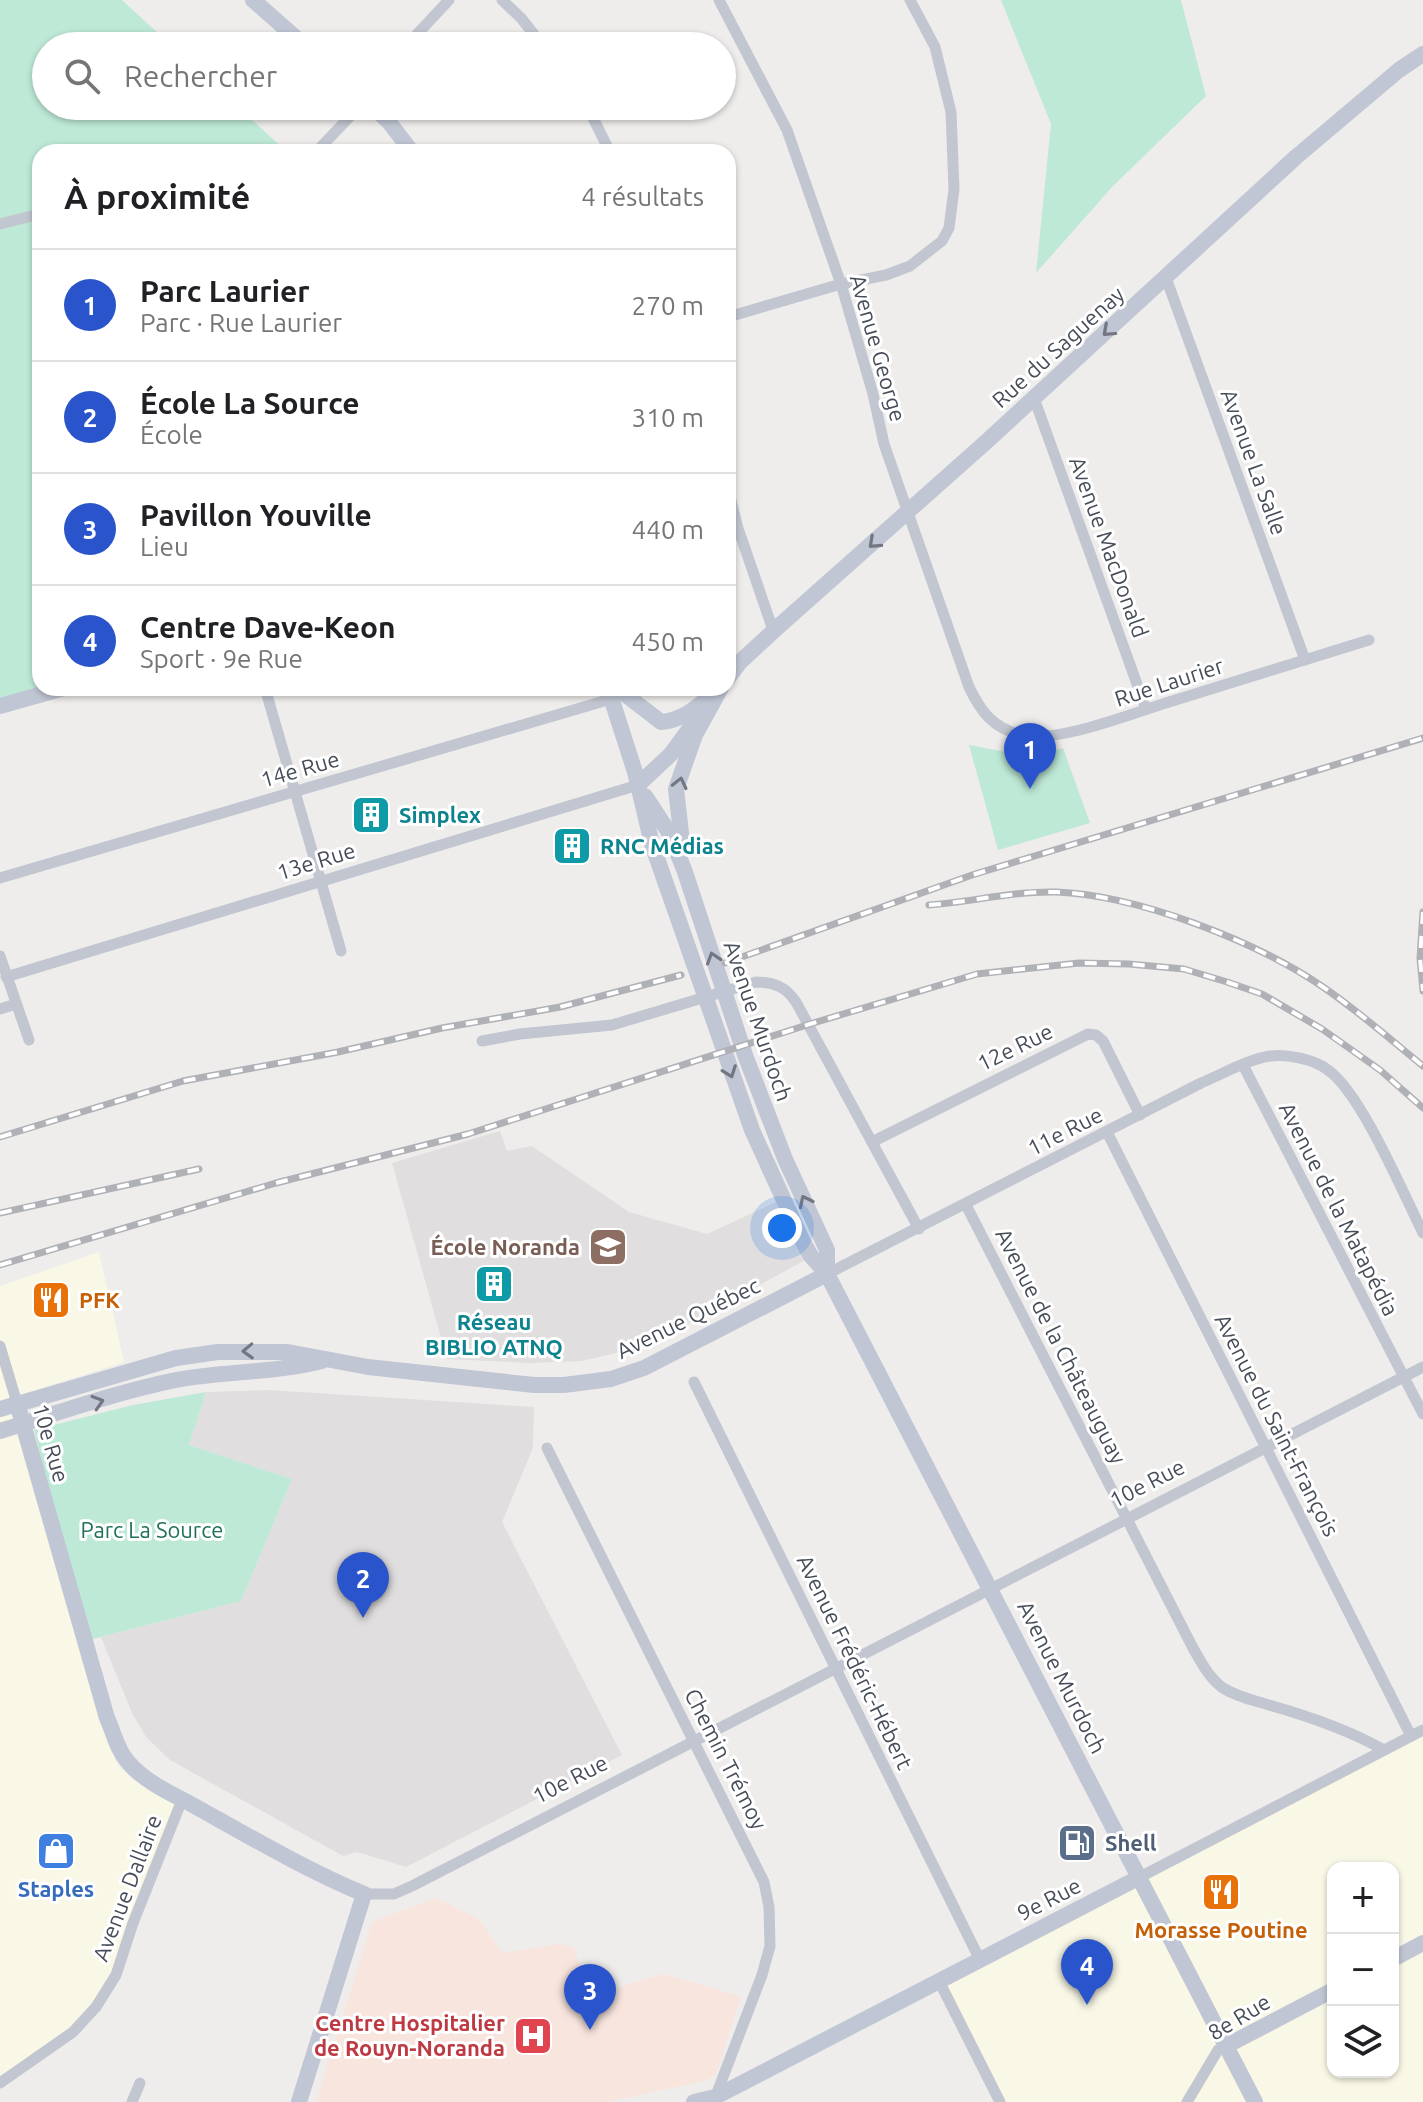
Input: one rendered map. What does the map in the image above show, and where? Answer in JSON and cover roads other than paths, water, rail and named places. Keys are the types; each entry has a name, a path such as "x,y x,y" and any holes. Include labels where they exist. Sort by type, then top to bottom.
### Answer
{"main road":[{"path":"253,0 289,32"},
{"name":"Rue du Saguenay","path":"736,668 1303,150 1399,70 1423,54"},
{"path":"387,120 406,144"},
{"path":"0,706 36,696"},
{"name":"Avenue Murdoch","path":"613,696 652,844 752,1130 803,1242 827,1274 1255,2102"},
{"path":"619,696 661,722 675,720 710,696"},
{"path":"638,785 671,754 714,696"},
{"path":"690,887 680,837 676,789 695,735 716,696"},
{"name":"Avenue Murdoch","path":"638,785 670,834 765,1110 825,1241 827,1274"},
{"name":"Avenue Québec","path":"0,1409 156,1363 203,1353 288,1352 325,1360 534,1385 611,1379 644,1368 827,1274"},
{"name":"Avenue Québec","path":"0,1431 174,1381 241,1371 289,1369 325,1360"},
{"name":"10e Rue","path":"17,1403 93,1673 118,1748 141,1775 182,1800 330,1880 364,1894"},
{"name":"9e Rue","path":"694,2102 715,2100 1140,1877"},
{"path":"299,2102 364,1894"},
{"path":"1399,1956 1423,1943"},
{"name":"8e Rue","path":"1226,2046 1327,1993"}],"street":[{"path":"419,32 449,0"},
{"path":"502,0 532,32"},
{"name":"Avenue George","path":"719,0 736,32"},
{"path":"736,315 841,284 886,275 910,266 942,241 949,228 954,189 951,112 935,47 910,0"},
{"name":"Avenue George","path":"736,32 787,130 841,284 884,444 969,687 982,713"},
{"path":"324,144 347,120"},
{"path":"594,120 606,144"},
{"path":"0,224 32,216"},
{"name":"Avenue La Salle","path":"1166,278 1305,660"},
{"name":"Avenue MacDonald","path":"1034,398 1146,709"},
{"path":"736,520 774,633"},
{"name":"Rue Laurier","path":"982,713 991,721 1020,735 1052,735 1110,722 1369,640"},
{"path":"267,696 341,951"},
{"name":"14e Rue","path":"0,878 295,791 599,696"},
{"name":"13e Rue","path":"6,977 638,785"},
{"path":"0,956 29,1040"},
{"path":"482,1041 612,1025 739,987 766,982 784,988 791,995 919,1229"},
{"path":"0,1009 16,1004"},
{"name":"12e Rue","path":"872,1142 1088,1034 1096,1035 1103,1041 1140,1115"},
{"name":"11e Rue","path":"827,1274 1140,1115 1243,1065 1270,1056 1308,1060 1328,1070 1354,1097 1423,1233"},
{"name":"Avenue de la Matapédia","path":"1243,1065 1423,1414"},
{"name":"Avenue du Saint-François","path":"1107,1132 1411,1736"},
{"name":"Avenue de la Châteauguay","path":"966,1205 1211,1678 1240,1697 1321,1722 1370,1741 1384,1750"},
{"name":"10e Rue","path":"0,1346 17,1403"},
{"name":"10e Rue","path":"364,1894 394,1894 412,1886 1423,1367"},
{"name":"Avenue Frédéric-Hébert","path":"694,1382 980,1960"},
{"name":"Chemin Trémoy","path":"547,1448 764,1882 770,1946 715,2100"},
{"name":"9e Rue","path":"1140,1877 1423,1730"},
{"name":"Avenue Dallaire","path":"0,2083 73,2032 96,2007 116,1975 133,1923 182,1800"},
{"path":"939,1981 1000,2102"},
{"name":"8e Rue","path":"1187,2102 1218,2050 1226,2046"},
{"path":"132,2102 140,2083"}],"railway":[{"path":"725,963 972,875 1423,738"},
{"path":"929,905 1056,892 1122,902 1195,923 1296,970 1349,1006 1423,1066"},
{"path":"1423,912 1420,958 1423,991"},
{"path":"0,1265 276,1183 468,1134 977,974 1079,963 1184,969 1262,994 1322,1029 1380,1070 1423,1108"},
{"path":"0,1137 183,1081 560,1007 681,975"},
{"path":"0,1213 199,1169"}],"place":[{"name":"Parc Laurier","path":"1030,789"},
{"name":"Simplex","path":"371,815"},
{"name":"RNC Médias","path":"572,846"},
{"name":"École Noranda","path":"608,1247"},
{"name":"Réseau BIBLIO ATNQ","path":"494,1284"},
{"name":"PFK","path":"51,1300"},
{"name":"École La Source","path":"363,1618"},
{"name":"Shell","path":"1077,1843"},
{"name":"Staples","path":"56,1851"},
{"name":"Morasse Poutine","path":"1221,1892"},
{"name":"Centre Dave-Keon","path":"1087,2005"},
{"name":"Pavillon Youville","path":"590,2030"},
{"name":"Centre Hospitalier de Rouyn-Noranda","path":"533,2036"}],"park label":[{"name":"Parc La Source","path":"152,1530"}]}
